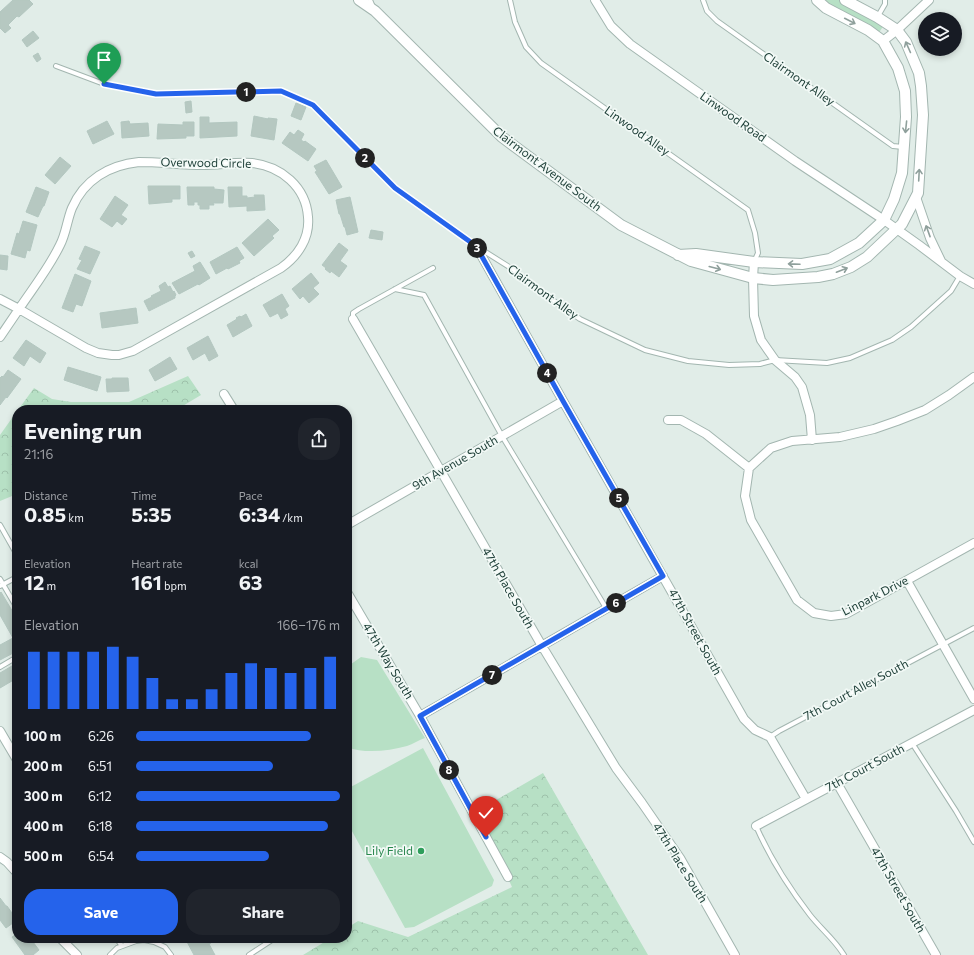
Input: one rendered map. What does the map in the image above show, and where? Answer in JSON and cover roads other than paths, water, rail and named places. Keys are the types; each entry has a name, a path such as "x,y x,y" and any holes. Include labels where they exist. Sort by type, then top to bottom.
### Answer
{"street":[{"name":"Clairmont Avenue South","path":"359,0 375,11 502,138 621,225 691,261 753,278 773,280 818,277 834,274 852,267 867,257 902,224 918,193 923,115 919,73 906,42 897,30 877,17 845,0"},
{"name":"Linwood Road","path":"595,0 611,26 630,44 795,161 884,220 960,276 974,284"},
{"name":"Clairmont Avenue South","path":"678,255 696,254 754,262 802,264 830,259 859,243 884,220 894,199 902,173 906,118 904,91 898,68 883,41 868,30 826,8 817,0"},
{"path":"883,41 929,0"},
{"name":"Overwood Circle","path":"0,299 86,348 98,353 119,355 133,351 288,263 299,251 306,236 309,220 306,204 294,182 278,171 260,165 243,163 203,165 139,162 116,166 96,177 77,199 69,217 61,244 47,268 18,309"},
{"path":"916,197 930,238 942,263"},
{"name":"47th Street South","path":"476,246 744,719 755,730 770,737"},
{"path":"754,262 754,316 761,340 775,360 795,377 802,388 810,415 812,440"},
{"path":"0,337 18,309"},
{"name":"47th Place South","path":"353,319 542,646 616,768 680,858 735,955"},
{"path":"668,420 681,420 706,434 749,468 771,448 792,441 840,437 874,429 898,421 925,410 974,378"},
{"path":"224,394 231,405"},
{"name":"9th Avenue South","path":"352,521 563,401"},
{"name":"Linpark Drive","path":"749,468 745,496 751,520 797,600 814,614 831,616 846,614 974,543"},
{"path":"420,716 663,576"},
{"path":"907,581 974,699"},
{"name":"47th Way South","path":"352,600 420,716 508,878"},
{"name":"7th Court South","path":"756,826 974,710"},
{"path":"0,731 12,751"},
{"path":"770,737 806,799"},
{"name":"47th Street South","path":"837,783 936,955"},
{"path":"0,856 12,866"},
{"path":"65,943 77,955"}],"lane":[{"path":"370,0 375,11"},
{"name":"Linwood Alley","path":"510,0 515,22 526,47 541,63 748,210 755,233 758,253 754,262"},
{"name":"Clairmont Alley","path":"703,0 707,11 717,21 893,146 904,147"},
{"path":"877,17 884,4 884,0"},
{"name":"Clairmont Alley","path":"56,66 104,84 156,94 281,91 313,105 395,188 476,246 514,270 534,287 580,319 645,350 688,361 729,365 760,364 775,360 827,363 850,358 892,340 911,327 951,291 960,276"},
{"path":"353,319 353,313 433,268"},
{"path":"395,289 424,295 502,436 607,608"},
{"path":"0,525 12,545"},
{"path":"0,579 2,586 12,601"},
{"path":"2,586 12,580"},
{"name":"7th Court Alley South","path":"770,737 974,628"},
{"path":"0,667 12,660"},
{"path":"912,743 974,842"},
{"path":"756,826 778,868 797,897 811,917 839,947 844,955"},
{"path":"110,955 117,948 130,943"},
{"path":"156,943 165,947 171,955"},
{"path":"249,955 267,943"}],"place":[{"name":"Lily Field","path":"421,851"}]}
